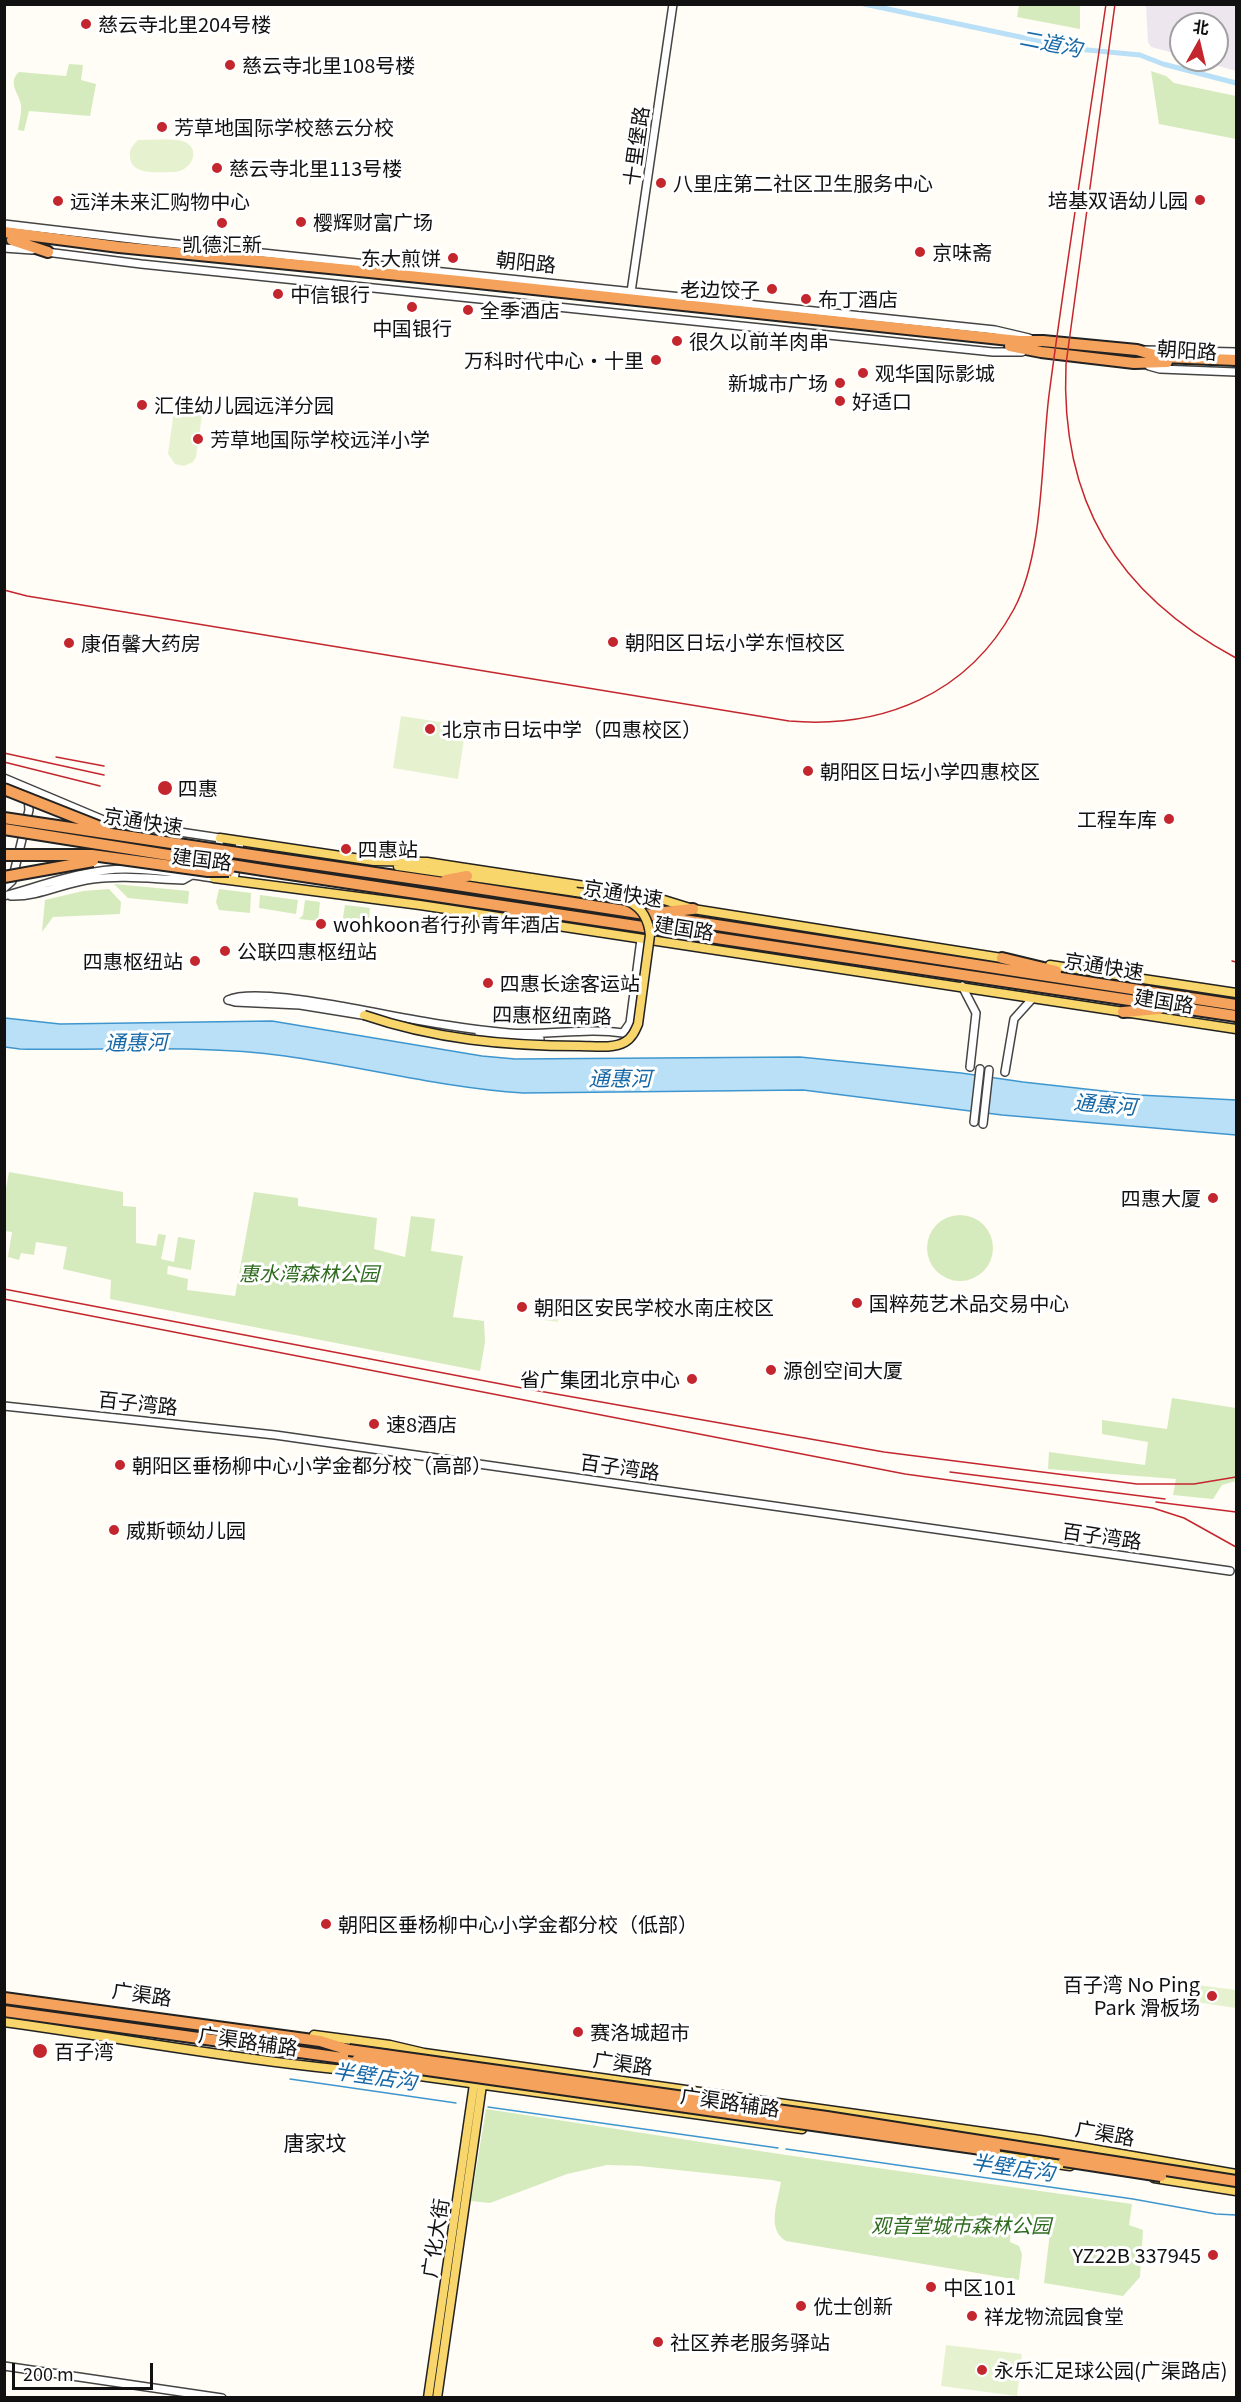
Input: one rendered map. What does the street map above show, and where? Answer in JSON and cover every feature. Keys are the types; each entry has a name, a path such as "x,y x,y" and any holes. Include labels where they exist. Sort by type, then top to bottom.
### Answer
{"highway":[{"path":"8,238 48,229"},
{"path":"8,238 48,252"},
{"name":"朝阳路","path":"8,238 155,257 411,280 914,333 1019,341 1134,363 1230,362"},
{"name":"朝阳路","path":"1042,346 1137,350 1161,357 1230,362"},
{"path":"4,789 125,831"},
{"name":"京通快速","path":"4,818 125,831 265,857 1236,1005"},
{"name":"京通快速","path":"4,829 1236,1016"},
{"path":"4,855 92,855 128,864"},
{"path":"4,877 73,864 128,864 208,871 263,870"},
{"path":"437,882 467,876"},
{"path":"483,902 552,926"},
{"path":"638,914 693,909"},
{"path":"1002,958 1132,989"},
{"path":"1123,1012 1180,1008"},
{"path":"4,1997 21,2002 320,2042 350,2050"},
{"name":"广渠路","path":"4,2005 293,2045 350,2050 827,2117 1236,2181"},
{"name":"广渠路","path":"4,2010 870,2132 1236,2189"},
{"path":"4,2016 317,2060 357,2060"}],"main road":[{"name":"建国路","path":"220,838 374,861 427,862 651,896 693,909 1236,993"},
{"path":"364,1015 413,1030 492,1043 538,1046 618,1045 626,1042 634,1034 638,1024 650,935 649,922 635,903 625,899 374,861"},
{"name":"建国路","path":"214,878 962,986 1032,999 1236,1029"},
{"name":"广渠路","path":"4,1997 390,2045 424,2053 1040,2140 1236,2174"},
{"name":"广渠路辅路","path":"4,2022 288,2063 369,2073 420,2076 1236,2189"},
{"name":"广化大街","path":"428,2397 478,2084"},
{"name":"广化大街","path":"437,2397 478,2084"}],"street":[{"name":"十里堡路","path":"631,292 673,4"},
{"name":"朝阳路","path":"4,224 631,292 914,333"},
{"name":"朝阳路","path":"48,252 141,264 914,333"},
{"name":"朝阳路","path":"1236,352 1230,362 1236,372"},
{"name":"建国路","path":"4,778 125,831 220,838"},
{"path":"4,778 16,785 28,797 29,810 12,881 4,888"},
{"path":"204,876 210,837"},
{"path":"214,878 220,838"},
{"path":"234,880 240,842"},
{"name":"建国路","path":"5,896 128,864 214,878"},
{"path":"5,896 35,895 71,883 93,879 118,877 183,880 192,875"},
{"path":"623,1034 630,1023 642,939"},
{"path":"962,986 976,1013 970,1068"},
{"name":"四惠枢纽南路","path":"242,997 314,1002 458,1027 510,1033 623,1034 549,1039 513,1038 300,1005 228,1000 242,997"},
{"path":"1005,1072 1014,1019 1032,999"},
{"path":"974,1122 980,1069"},
{"path":"983,1124 989,1070"},
{"name":"百子湾路","path":"4,1406 299,1438 1230,1571"},
{"path":"1133,2175 1135,2156"},
{"path":"1185,2183 1187,2166"},
{"path":"4,2366 222,2397"}],"shaded area":[{"path":"1146,5 1236,5 1236,71 1229,69 1229,12 1169,12 1169,52 1151,47 1148,42"}],"green space":[{"path":"1019,5 1080,5 1080,29 1017,17"},
{"path":"69,64 83,65 81,80 96,84 90,116 29,111 24,131 18,130 21,108 14,80 19,72 66,76"},
{"path":"1151,71 1166,76 1174,83 1236,96 1236,139 1159,124"},
{"path":"138,140 185,142 193,151 192,161 179,171 146,172 140,170 131,162 130,156 133,145"},
{"path":"183,403 195,404 202,415 196,457 193,462 184,466 175,464 168,454 174,411"},
{"path":"401,716 466,726 458,779 393,768"},
{"path":"114,884 189,891 188,904 128,898"},
{"path":"109,889 121,902 120,914 53,917 42,932 45,900 83,891"},
{"path":"219,889 251,893 250,913 219,910 216,902"},
{"path":"260,895 298,900 296,914 259,908"},
{"path":"305,900 320,902 318,921 299,919 303,915"},
{"path":"345,905 370,908 368,929 342,924"},
{"name":"惠水湾森林公园","path":"9,1172 123,1192 123,1206 136,1207 136,1243 156,1246 158,1234 166,1235 161,1259 174,1262 178,1237 195,1240 191,1270 168,1266 167,1274 188,1279 187,1290 235,1296 254,1192 298,1198 298,1206 377,1218 374,1249 405,1257 411,1216 435,1219 431,1251 463,1256 453,1317 484,1321 485,1342 480,1371 110,1299 111,1280 63,1269 67,1247 36,1242 34,1255 21,1253 19,1260 8,1257 12,1232 5,1231 5,1194"},
{"path":"960,1215 973,1218 983,1225 990,1235 993,1248 990,1261 983,1271 973,1278 960,1281 947,1278 937,1271 930,1261 927,1248 930,1235 937,1225 947,1218"},
{"path":"538,1302 560,1305 558,1322 536,1319"},
{"path":"1172,1398 1236,1408 1236,1481 1222,1485 1213,1499 1173,1495 1176,1479 1048,1469 1049,1452 1145,1465 1148,1442 1102,1434 1102,1420 1167,1429"},
{"name":"百子湾 No Ping Park 滑板场","path":"1190,1984 1236,1990 1236,2008 1188,2001"},
{"name":"观音堂城市森林公园","path":"486,2109 786,2155 1132,2204 1129,2225 1143,2230 1140,2277 1123,2296 1044,2283 1051,2224 1011,2224 1010,2242 1019,2246 1022,2254 1019,2280 786,2241 776,2230 775,2223 781,2182 772,2180 640,2166 607,2165 567,2174 490,2203 471,2201"},
{"name":"永乐汇足球公园(广渠路店)","path":"946,2345 1022,2354 1017,2396 941,2386"}],"water":[{"name":"通惠河","path":"5,1018 60,1024 272,1021 482,1056 515,1059 800,1057 961,1073 1139,1095 1236,1100 1236,1135 1002,1115 803,1090 523,1093 463,1087 252,1052 186,1049 20,1049 5,1047"}],"waterway":[{"name":"二道沟","path":"864,4 1077,49 1140,55 1163,64 1236,83"},
{"name":"半壁店沟","path":"290,2079 456,2103"},
{"name":"半壁店沟","path":"488,2107 778,2148"},
{"name":"半壁店沟","path":"786,2149 1133,2199 1216,2214 1236,2215"}],"railway":[{"path":"4,590 27,596 789,721 824,722 857,719 920,700 947,684 973,663 995,639 1014,609 1031,561 1040,505 1049,395 1106,4"},
{"path":"1115,4 1066,364 1067,413 1073,459 1086,500 1104,538 1128,573 1158,604 1194,633 1236,658"},
{"path":"4,753 104,775"},
{"path":"56,757 104,766"},
{"path":"4,762 100,786"},
{"path":"1232,961 1236,962"},
{"path":"4,1289 522,1388 884,1452 1137,1484 1194,1484 1236,1477"},
{"path":"4,1299 905,1474 1153,1508 1184,1518 1236,1547"},
{"path":"950,1472 1165,1499"},
{"path":"1156,1502 1236,1512"}],"place":[{"name":"慈云寺北里204号楼","path":"86,24"},
{"name":"慈云寺北里108号楼","path":"230,65"},
{"name":"芳草地国际学校慈云分校","path":"162,127"},
{"name":"慈云寺北里113号楼","path":"217,168"},
{"name":"八里庄第二社区卫生服务中心","path":"661,183"},
{"name":"培基双语幼儿园","path":"1200,200"},
{"name":"远洋未来汇购物中心","path":"58,201"},
{"name":"樱辉财富广场","path":"301,222"},
{"name":"凯德汇新","path":"222,223"},
{"name":"京味斋","path":"920,252"},
{"name":"东大煎饼","path":"453,258"},
{"name":"老边饺子","path":"772,289"},
{"name":"中信银行","path":"278,294"},
{"name":"布丁酒店","path":"806,299"},
{"name":"中国银行","path":"412,307"},
{"name":"全季酒店","path":"468,310"},
{"name":"很久以前羊肉串","path":"677,341"},
{"name":"万科时代中心·十里","path":"656,360"},
{"name":"观华国际影城","path":"863,373"},
{"name":"新城市广场","path":"840,383"},
{"name":"好适口","path":"840,401"},
{"name":"汇佳幼儿园远洋分园","path":"142,405"},
{"name":"芳草地国际学校远洋小学","path":"198,439"},
{"name":"朝阳区日坛小学东恒校区","path":"613,642"},
{"name":"康佰馨大药房","path":"69,643"},
{"name":"北京市日坛中学（四惠校区）","path":"430,729"},
{"name":"朝阳区日坛小学四惠校区","path":"808,771"},
{"name":"四惠","path":"165,788"},
{"name":"工程车库","path":"1169,819"},
{"name":"四惠站","path":"346,849"},
{"name":"wohkoon者行孙青年酒店","path":"321,924"},
{"name":"公联四惠枢纽站","path":"225,951"},
{"name":"四惠枢纽站","path":"195,961"},
{"name":"四惠长途客运站","path":"488,983"},
{"name":"四惠大厦","path":"1213,1198"},
{"name":"国粹苑艺术品交易中心","path":"857,1303"},
{"name":"朝阳区安民学校水南庄校区","path":"522,1307"},
{"name":"源创空间大厦","path":"771,1370"},
{"name":"省广集团北京中心","path":"692,1379"},
{"name":"速8酒店","path":"374,1424"},
{"name":"朝阳区垂杨柳中心小学金都分校（高部）","path":"120,1465"},
{"name":"威斯顿幼儿园","path":"114,1530"},
{"name":"朝阳区垂杨柳中心小学金都分校（低部）","path":"326,1924"},
{"name":"百子湾 No Ping Park 滑板场","path":"1212,1996"},
{"name":"赛洛城超市","path":"578,2032"},
{"name":"百子湾","path":"40,2051"},
{"name":"YZ22B 337945","path":"1213,2255"},
{"name":"中区101","path":"931,2287"},
{"name":"优士创新","path":"801,2306"},
{"name":"祥龙物流园食堂","path":"972,2316"},
{"name":"社区养老服务驿站","path":"658,2342"},
{"name":"永乐汇足球公园(广渠路店)","path":"982,2370"}],"district":[{"name":"唐家坟","path":"315,2143"}]}
